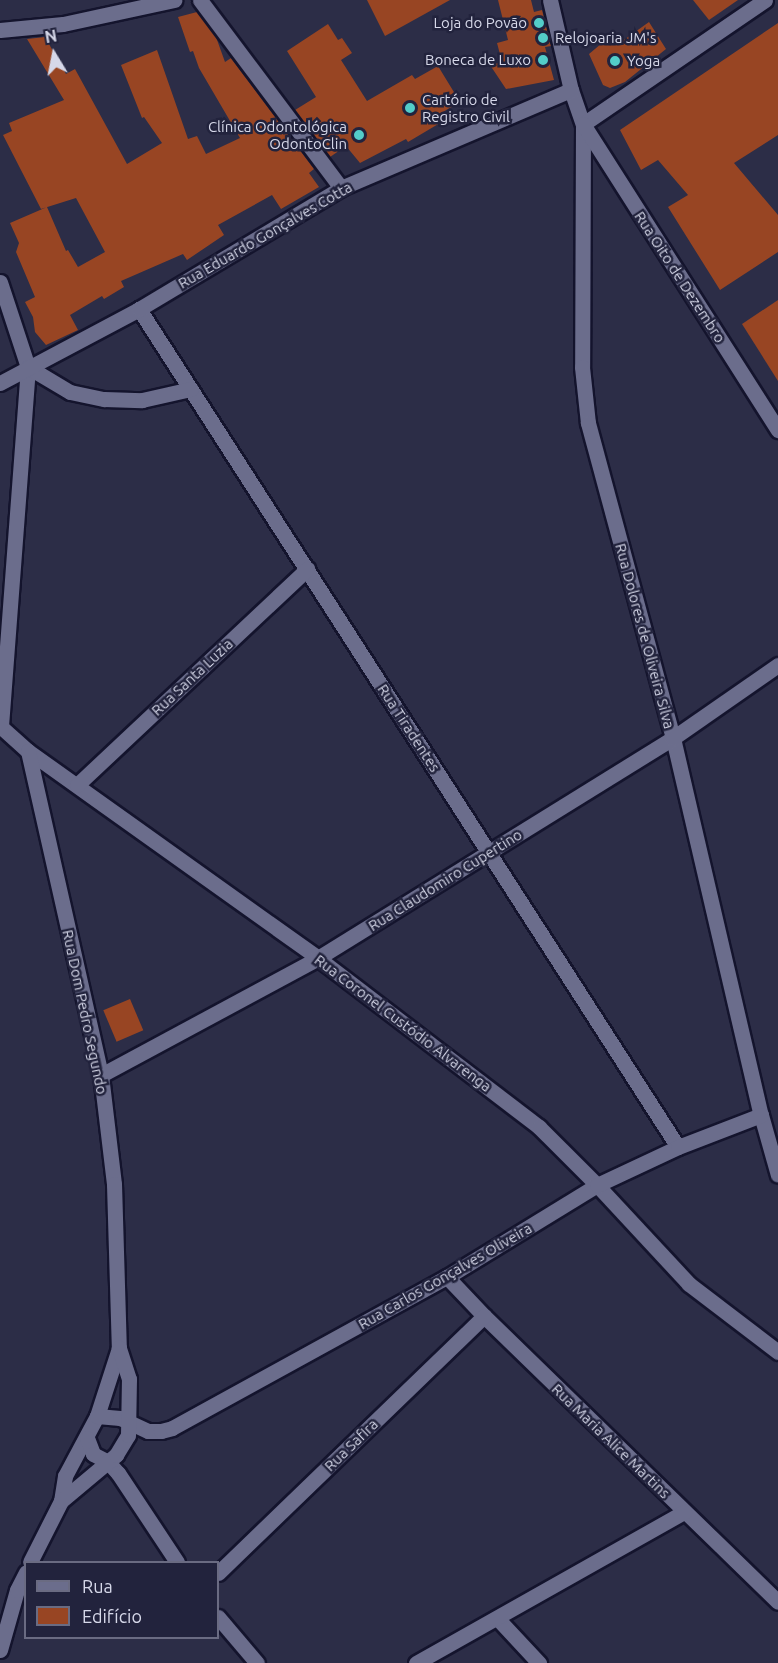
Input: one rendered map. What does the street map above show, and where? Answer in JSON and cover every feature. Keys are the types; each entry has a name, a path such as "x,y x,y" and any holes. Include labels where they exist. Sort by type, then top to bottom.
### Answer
{"street":[{"path":"0,30 63,24 174,0"},
{"path":"200,0 341,188"},
{"path":"550,0 571,90"},
{"path":"582,124 765,0"},
{"name":"Rua Eduardo Gonçalves Cotta","path":"0,383 139,309 341,188 571,90"},
{"name":"Rua Dolores de Oliveira Silva","path":"571,90 582,124 582,367 588,423 673,738 761,1115 778,1175"},
{"name":"Rua Oito de Dezembro","path":"582,124 778,430"},
{"path":"0,282 28,367 0,727"},
{"name":"Rua Tiradentes","path":"139,309 678,1147"},
{"path":"28,367 70,392 104,399 142,400 190,389"},
{"name":"Rua Santa Luzia","path":"77,785 307,570"},
{"name":"Rua Claudomiro Cupertino","path":"101,1076 318,958 673,738 778,665"},
{"name":"Rua Coronel Custódio Alvarenga","path":"0,727 28,751 318,958 539,1127 597,1185 689,1284 778,1352"},
{"name":"Rua Dom Pedro Segundo","path":"28,751 101,1076 114,1184 119,1348 129,1379 130,1424 124,1445 108,1462 61,1501"},
{"name":"Rua Carlos Gonçalves Oliveira","path":"130,1424 148,1431 172,1428 447,1277 597,1185 678,1147 761,1115"},
{"name":"Rua Maria Alice Martins","path":"447,1277 484,1316 778,1602"},
{"name":"Rua Safira","path":"219,1573 484,1316"},
{"name":"Rua Dom Pedro Segundo","path":"31,1561 61,1501 65,1476 97,1416 119,1348"},
{"path":"97,1416 109,1415 130,1424"},
{"path":"87,1438 93,1454 108,1462 118,1473 176,1561"},
{"path":"416,1663 684,1512"},
{"path":"0,1650 17,1590 24,1576"},
{"path":"219,1618 257,1663"},
{"path":"498,1618 539,1663"}],"building":[{"path":"367,0 450,0 385,36"},
{"path":"498,0 531,0 534,12 542,10 551,46 545,47 554,80 506,89 490,65 502,62 497,43 508,40"},
{"path":"693,0 738,0 709,20"},
{"path":"197,12 216,37 225,62 231,58 314,169 309,173 319,187 281,209 272,195 218,225 224,235 187,260 183,254 121,281 124,287 104,299 102,296 70,315 78,330 46,345 35,332 33,317 25,302 35,297 16,252 19,243 10,223 46,207 41,209 3,135 12,131 9,123 64,100 27,39 45,37 66,74 75,69 127,164 162,143 144,117 142,118 121,65 157,50 188,139 197,136 206,154 240,138 199,68 193,51 190,52 178,17","holes":["76,198 105,252 78,267 68,250 66,251 47,207"]},
{"name":"Yoga","path":"649,22 666,49 625,82 610,88 603,85 589,54 614,33 621,42"},
{"path":"778,23 778,135 734,163 778,215 778,252 720,290 668,207 688,195 658,160 641,170 620,130"},
{"path":"328,24 338,40 342,38 352,53 341,60 367,101 412,75 415,79 438,66 460,102 436,116 440,123 408,142 406,139 360,163 346,146 330,157 295,110 316,97 287,51"},
{"path":"778,300 778,381 742,324"},
{"path":"130,999 143,1030 117,1042 103,1010"}],"place":[{"name":"Loja do Povão","path":"539,23"},
{"name":"Relojoaria JM's","path":"543,38"},
{"name":"Boneca de Luxo","path":"543,60"},
{"name":"Yoga","path":"615,61"},
{"name":"Cartório de Registro Civil","path":"410,108"},
{"name":"Clínica Odontológica OdontoClin","path":"359,135"}]}
